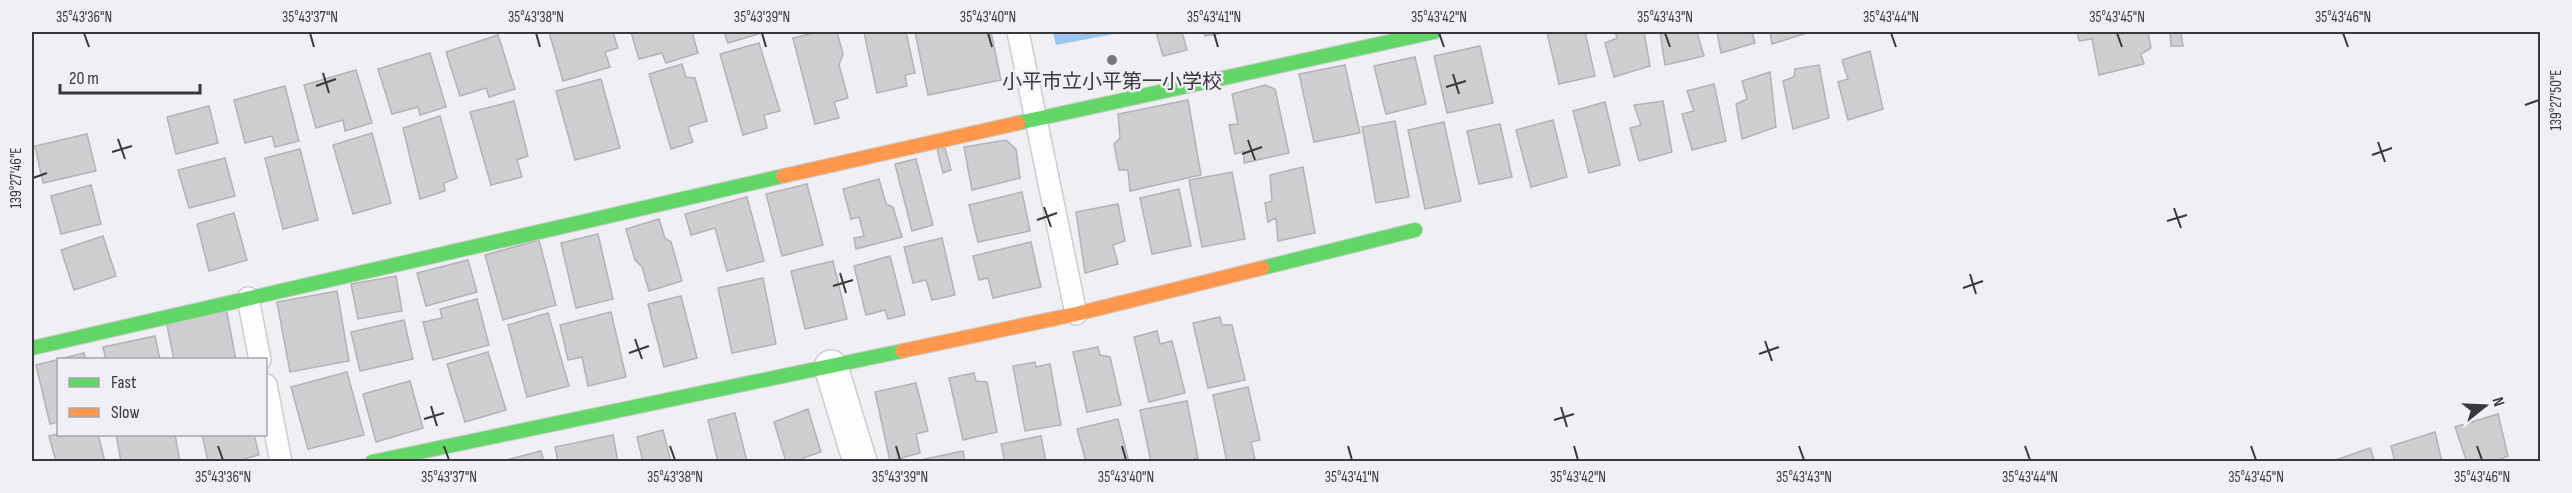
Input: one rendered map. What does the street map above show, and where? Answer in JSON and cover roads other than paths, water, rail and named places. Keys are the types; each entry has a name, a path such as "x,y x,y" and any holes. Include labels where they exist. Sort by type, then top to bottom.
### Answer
{"street":[{"path":"32,348 1035,119 1434,32"},
{"path":"372,462 1076,314 1415,230"},
{"path":"831,367 860,462"}],"lane":[{"path":"1018,32 1076,314"},
{"path":"248,298 261,358"},
{"path":"267,390 280,462"}],"water":[{"path":"1053,32 1125,32 1056,45"}],"place":[{"name":"小平市立小平第一小学校","path":"1112,60"}]}
